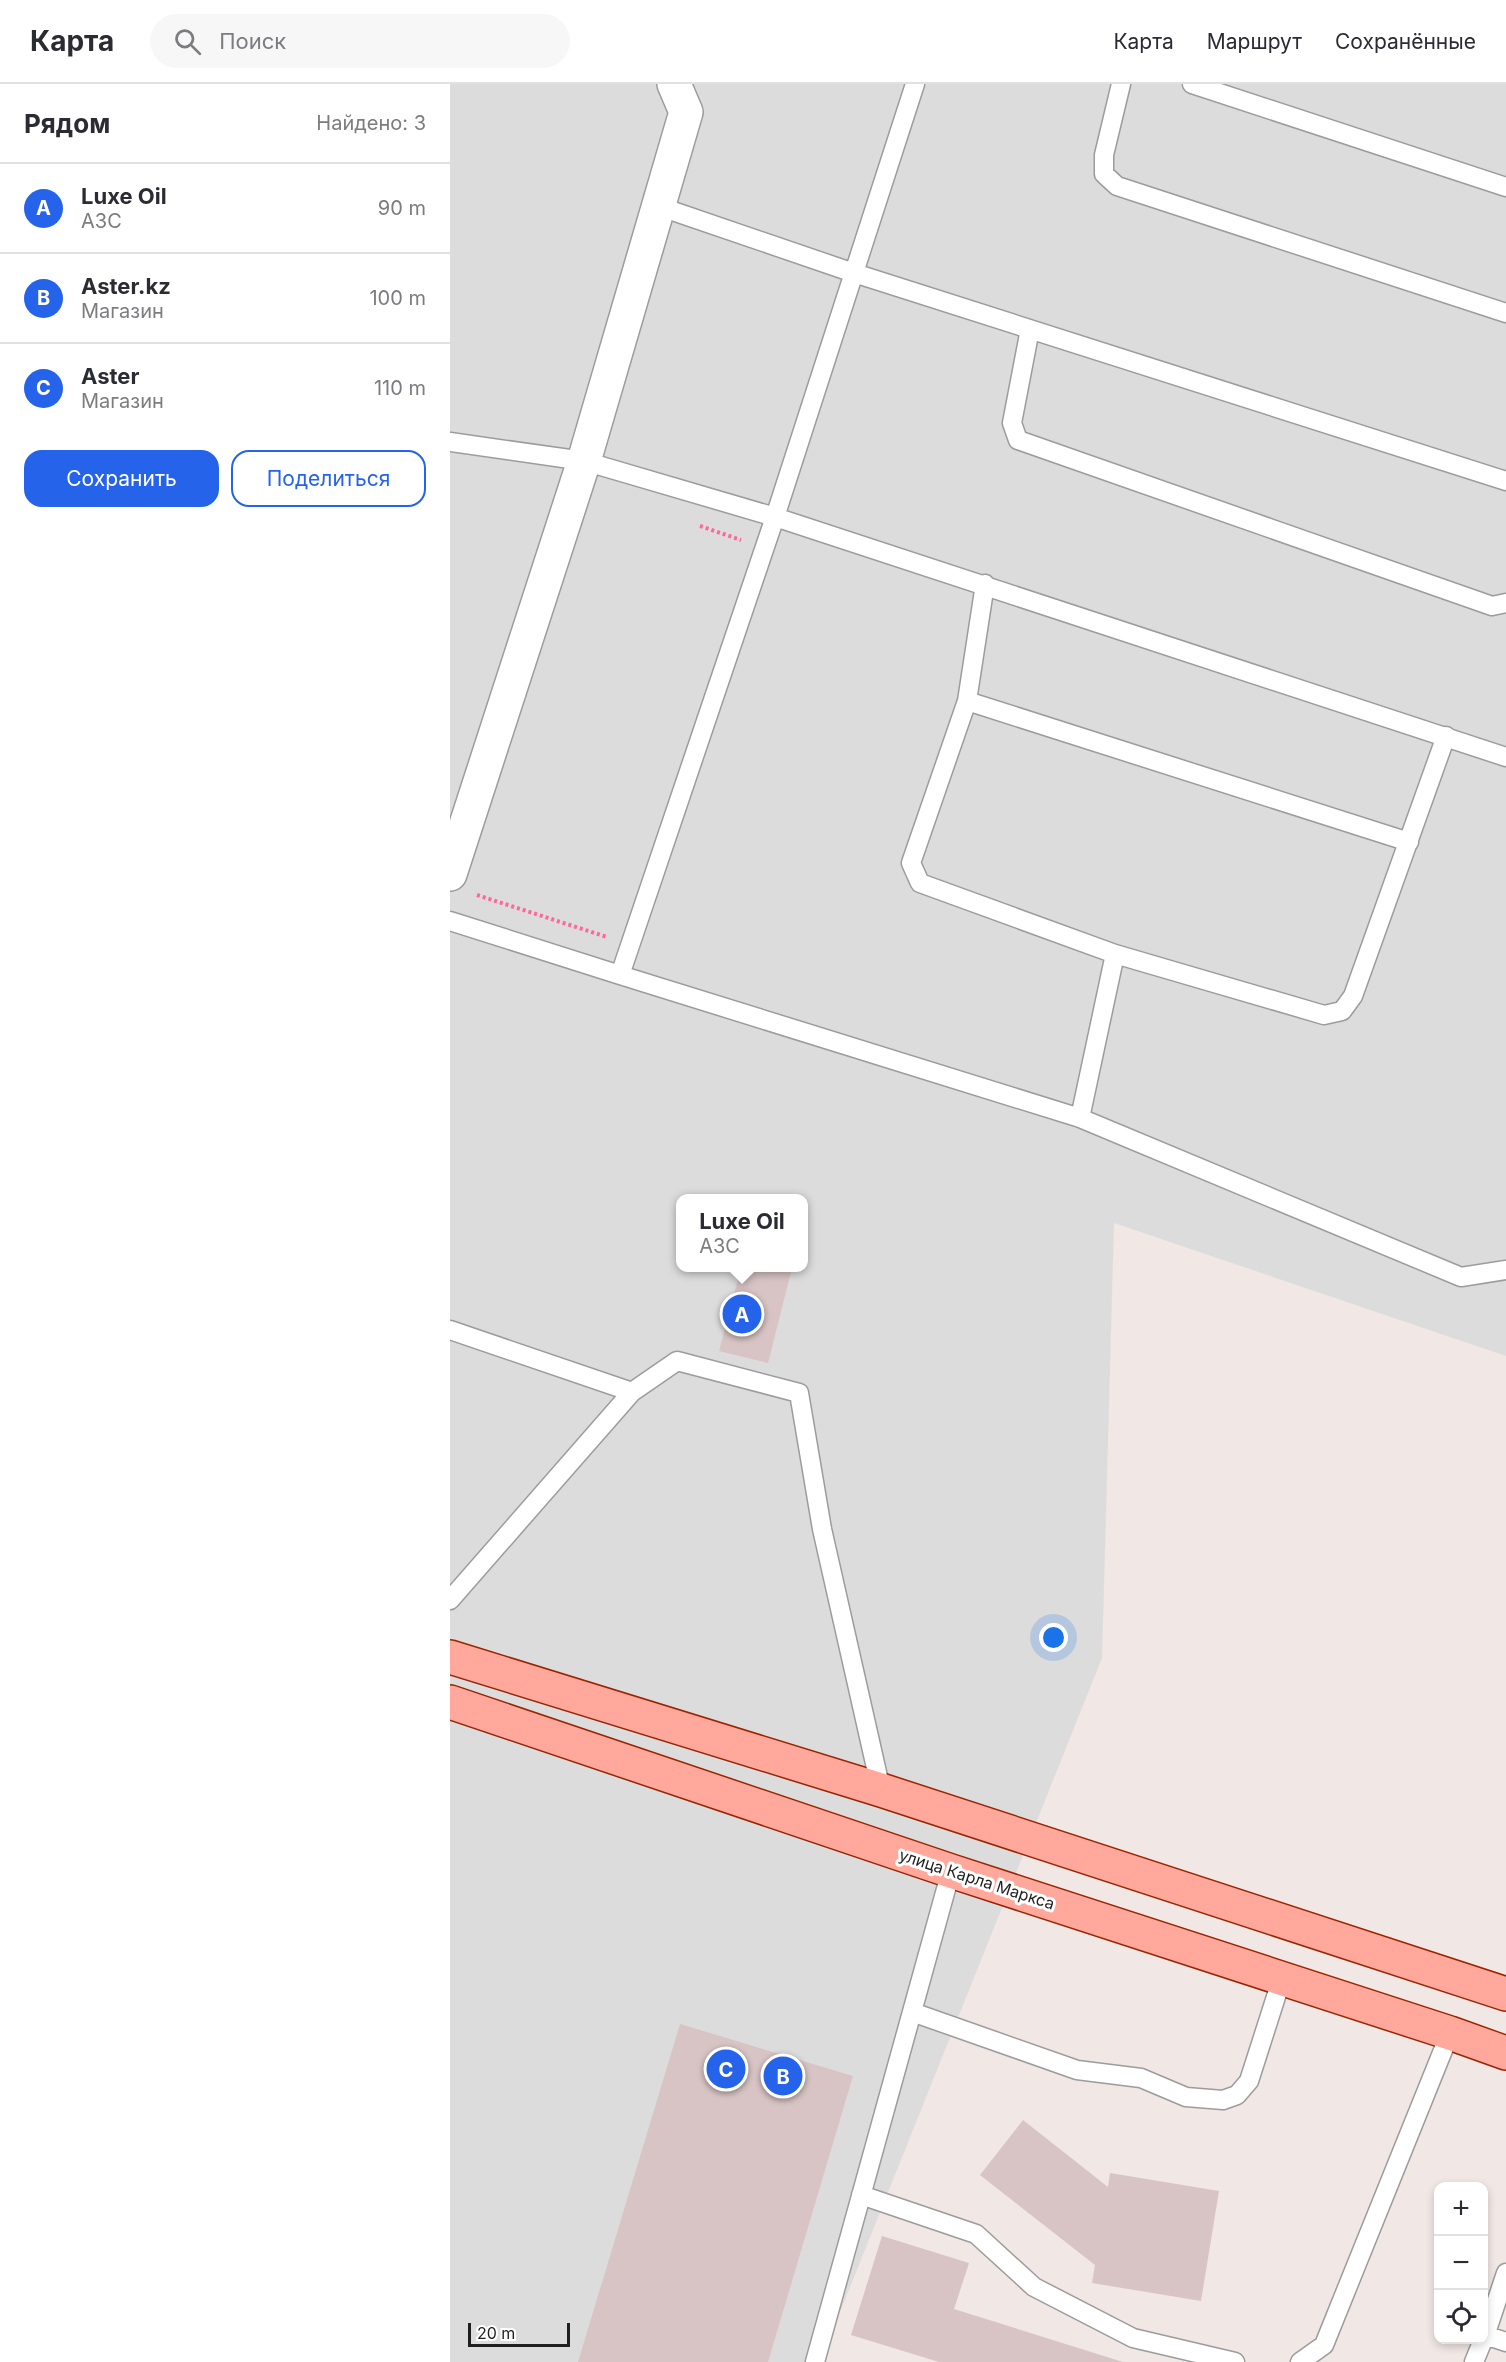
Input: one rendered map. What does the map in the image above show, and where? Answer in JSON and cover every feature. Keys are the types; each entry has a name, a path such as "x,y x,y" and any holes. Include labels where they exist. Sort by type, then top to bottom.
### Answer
{"main road":[{"path":"450,1657 881,1790 1506,1994"},
{"name":"улица Карла Маркса","path":"450,1702 951,1871 1506,2053"}],"street":[{"path":"461,884 686,112 674,84"}],"lane":[{"path":"620,975 776,517 915,84"},
{"path":"1121,84 1104,155 1104,174 1118,186 1506,313"},
{"path":"1192,84 1506,187"},
{"path":"658,206 854,273 1506,481"},
{"path":"1030,328 1012,423 1018,440 1492,606 1506,603"},
{"path":"450,442 584,461 776,517 986,584 1506,757"},
{"path":"986,584 967,701 910,863 920,883 1115,954 1324,1015 1342,1011 1353,996 1446,736"},
{"path":"967,701 1409,842"},
{"path":"450,921 1080,1118 1461,1277 1506,1270"},
{"path":"1080,1118 1115,954"},
{"path":"450,1330 632,1392"},
{"path":"450,1600 632,1392 676,1360 799,1393 822,1529 881,1790"},
{"path":"815,2362 951,1871"},
{"path":"912,2012 1077,2070 1141,2078 1186,2097 1223,2100 1237,2095 1249,2081 1282,1978"},
{"path":"1300,2362 1324,2345 1450,2033"},
{"path":"861,2195 976,2234 1034,2287 1134,2338 1235,2362"},
{"path":"1488,2326 1506,2273"},
{"path":"1488,2339 1506,2342"},
{"path":"1474,2362 1482,2344"}],"path":[{"path":"461,884 630,945"}],"shaded area":[{"path":"450,84 1506,84 1506,1356 1114,1223 1102,1658 820,2362 450,2362"}],"building":[{"path":"740,1272 791,1272 768,1363 719,1351"},
{"path":"680,2024 853,2076 768,2362 578,2362"},
{"path":"1023,2120 1108,2187 1110,2173 1219,2191 1201,2301 1092,2283 1095,2265 980,2175"},
{"path":"882,2236 969,2263 954,2309 1123,2362 939,2362 851,2335"}],"place":[{"name":"Luxe Oil","path":"742,1314"},
{"name":"Aster","path":"726,2069"},
{"name":"Aster.kz","path":"783,2076"}]}
